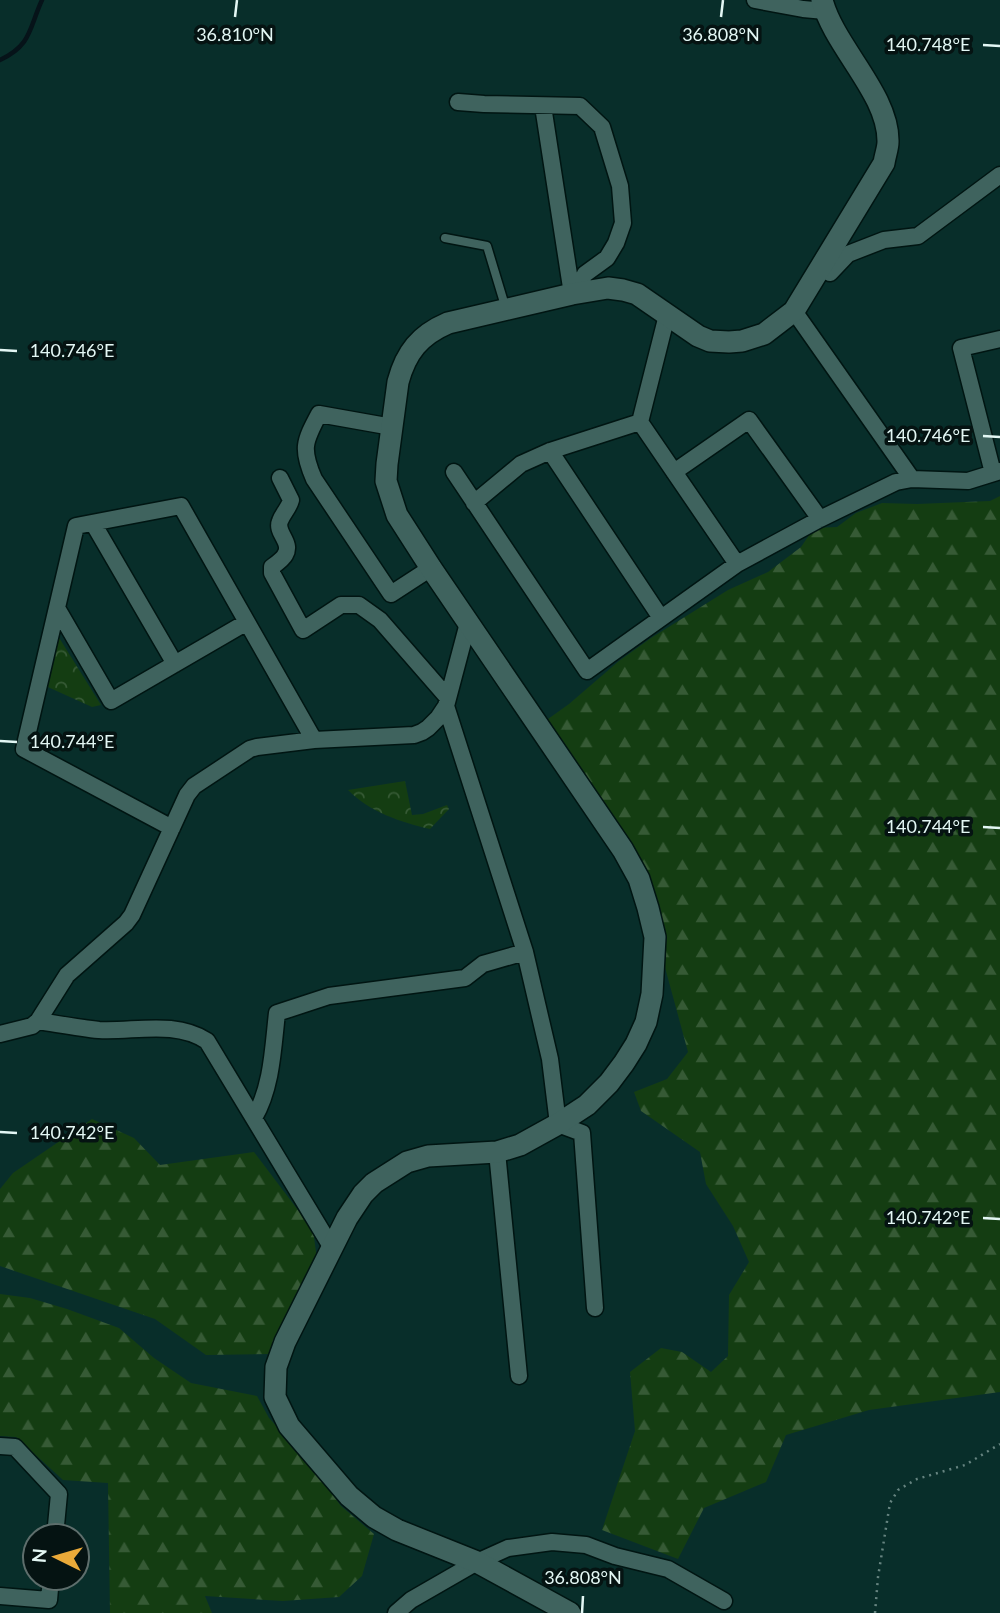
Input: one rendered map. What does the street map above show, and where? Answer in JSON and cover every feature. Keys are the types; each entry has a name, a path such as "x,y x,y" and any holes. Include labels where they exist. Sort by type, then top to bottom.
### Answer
{"street":[{"path":"570,1613 477,1562 397,1530 374,1517 349,1496 289,1426 275,1397 276,1367 285,1342 347,1218 374,1183 407,1162 428,1156 498,1152 520,1145 558,1124 587,1105 601,1091 624,1063 646,1022 652,994 655,937 639,879 623,850 397,515 387,481 387,464 401,370 423,337 448,323 608,288 637,294 698,336 710,341 742,341 764,334 794,311 884,163 888,142 886,122 877,101 833,29 824,5 803,9 755,0"},
{"path":"458,102 580,106 603,127 620,186 622,223 616,243 607,258 584,274 574,294"},
{"path":"543,106 574,294"},
{"path":"821,267 830,273 848,254 884,240 918,236 1000,175"},
{"path":"794,311 912,479"},
{"path":"667,315 640,422 737,564"},
{"path":"454,472 587,671 737,564 896,482 912,479 968,481 996,472 961,348 1000,339"},
{"path":"392,427 319,414 306,438 308,465 314,479 391,594 431,568"},
{"path":"674,472 750,420 820,519"},
{"path":"474,503 521,464 550,451 640,422"},
{"path":"550,451 661,618"},
{"path":"280,478 291,500 279,527 287,544 287,551 272,567 272,573 303,630 341,605 359,605 380,620 447,702 525,952 550,1059 558,1124"},
{"path":"172,828 24,749 76,526 181,506 313,740"},
{"path":"93,523 174,664"},
{"path":"57,608 111,701 247,622"},
{"path":"0,1034 32,1026 38,1021 67,975 126,923 187,795 194,786 257,747 313,740 414,735 422,732 438,718 447,702 468,623"},
{"path":"254,1118 268,1080 278,1013 329,996 465,978 483,964 525,952"},
{"path":"38,1021 99,1030 152,1028 179,1031 198,1035 207,1041 332,1248"},
{"path":"558,1124 582,1133 595,1308"},
{"path":"498,1152 519,1376"},
{"path":"0,1446 15,1447 59,1494 56,1522"},
{"path":"396,1613 411,1600 477,1562 508,1548 552,1542 586,1545 615,1556 668,1569 724,1601"},
{"path":"0,1596 49,1600 50,1592"}],"lane":[{"path":"445,238 487,246 506,309"}],"path":[{"path":"875,1613 890,1503 898,1490 917,1479 964,1465 1000,1444"}],"green space":[{"path":"1000,496 1000,1392 869,1410 786,1435 766,1482 704,1508 678,1559 602,1530 635,1431 630,1372 661,1348 682,1352 711,1372 728,1356 729,1295 749,1262 733,1226 706,1184 700,1152 641,1111 634,1092 667,1079 688,1052 651,916 541,724 651,638 728,590 768,572 801,547 814,528 837,527 856,513 882,503 990,501"},
{"path":"53,628 101,705 92,707 39,683"},
{"path":"405,781 412,815 447,805 449,809 430,829 386,815 348,790"},
{"path":"92,1119 134,1138 160,1165 254,1152 313,1230 317,1259 272,1354 206,1355 155,1319 0,1266 0,1189 13,1173"},
{"path":"0,1294 30,1298 119,1328 154,1358 191,1383 257,1396 269,1418 304,1456 341,1506 374,1534 362,1576 339,1597 283,1601 205,1596 212,1613 110,1613 108,1483 63,1480 16,1437 0,1436"}],"waterway":[{"path":"0,60 24,42 42,0"}]}
